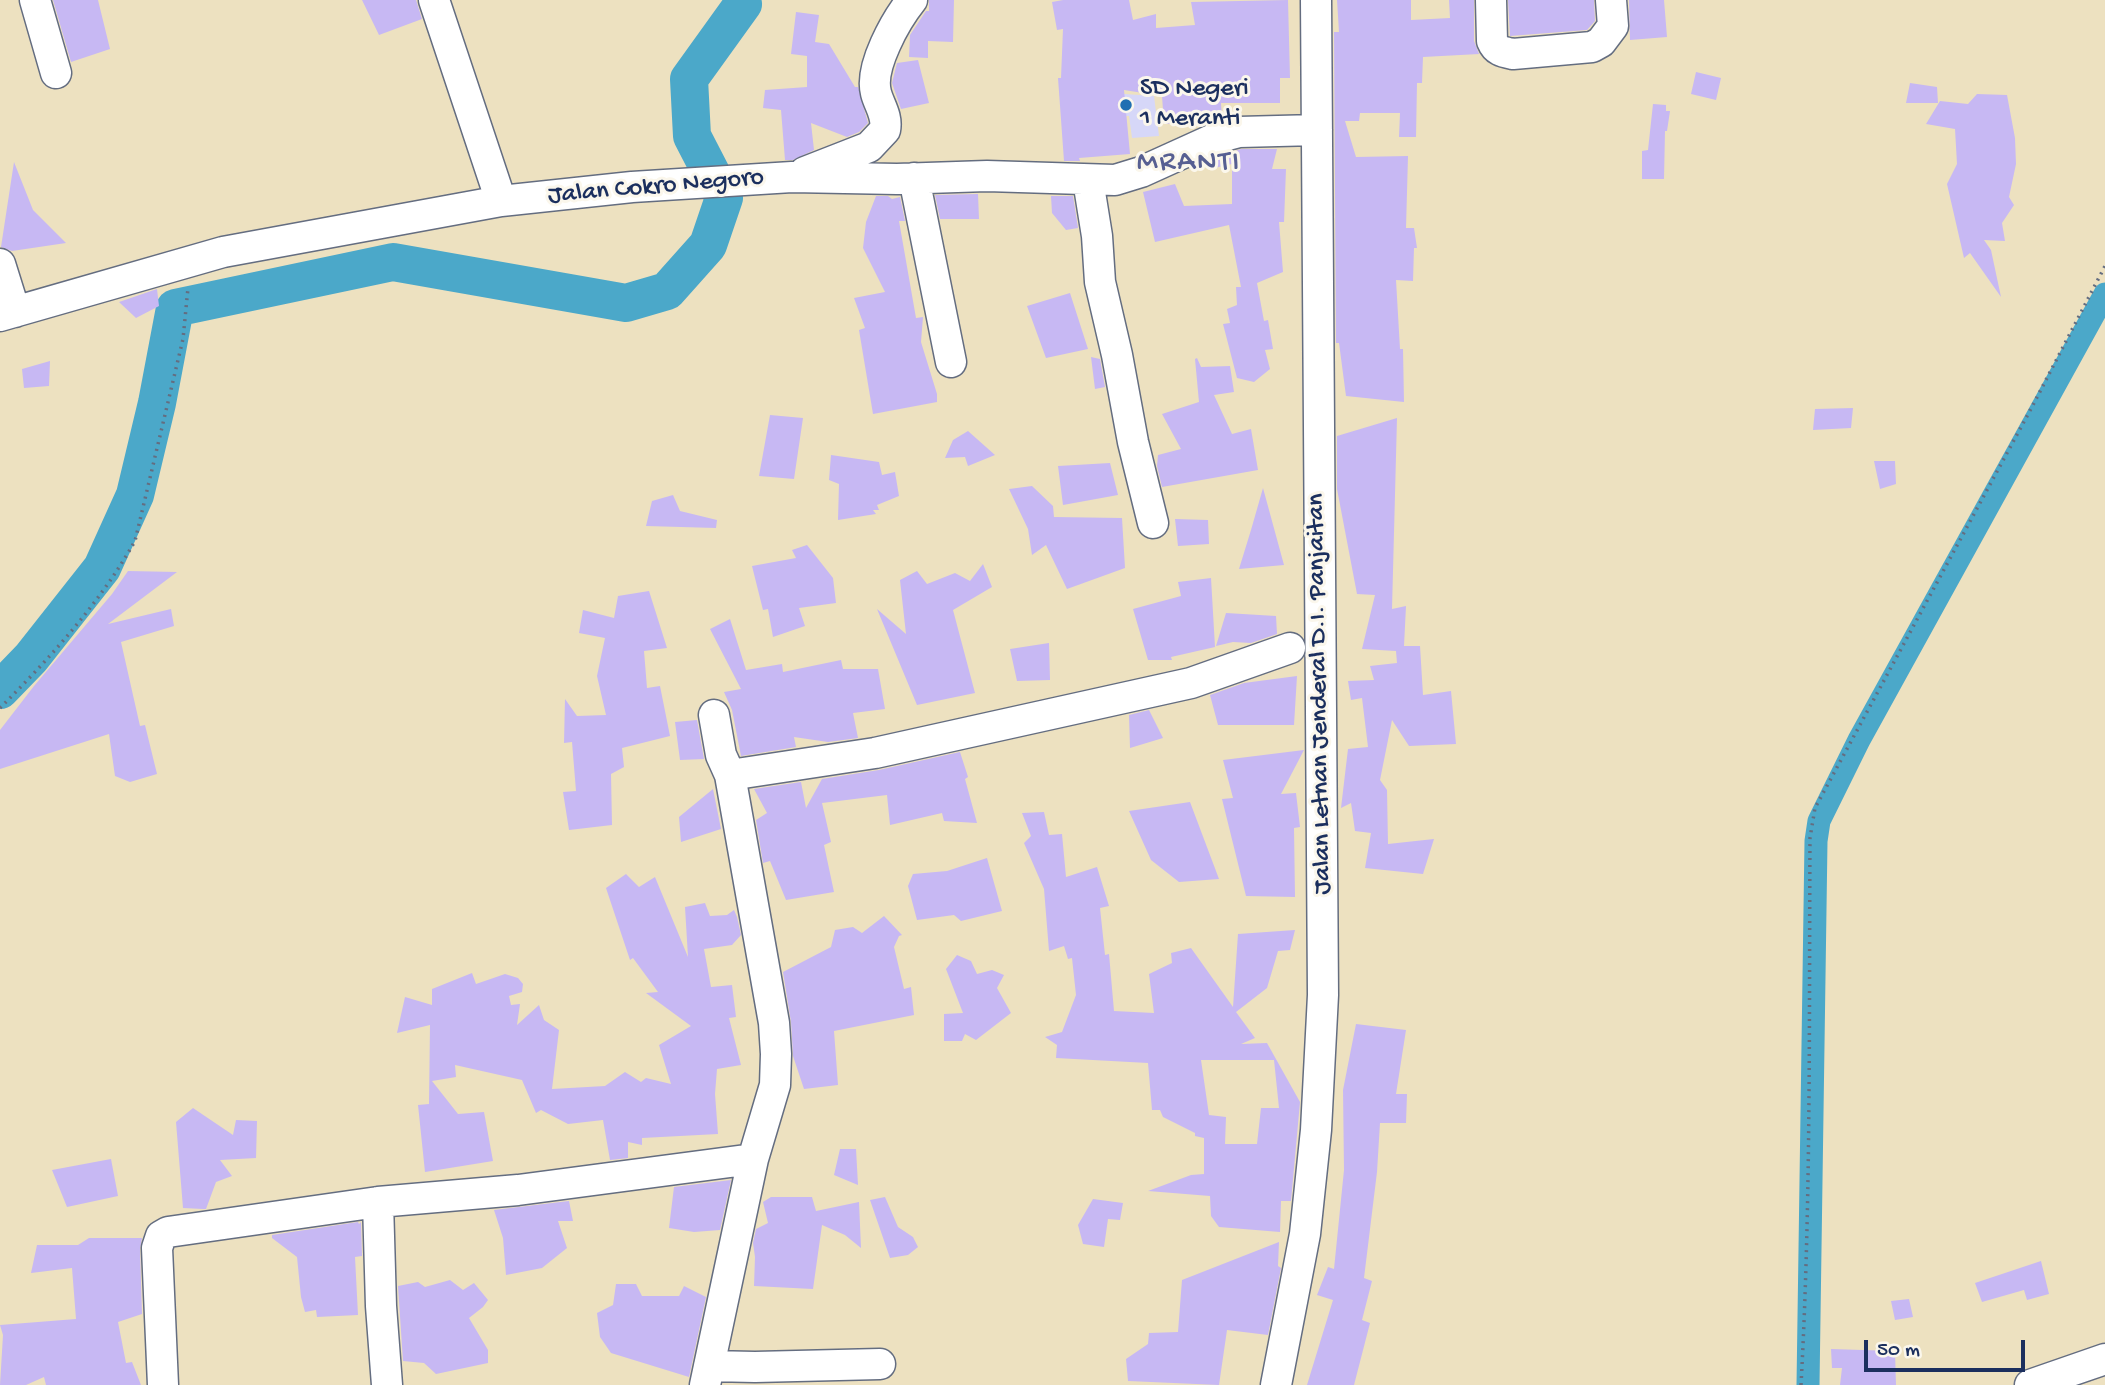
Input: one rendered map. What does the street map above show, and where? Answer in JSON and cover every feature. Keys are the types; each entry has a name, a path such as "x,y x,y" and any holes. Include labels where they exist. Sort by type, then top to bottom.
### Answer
{"street":[{"path":"36,0 56,73"},
{"path":"434,0 501,201"},
{"path":"792,177 869,147 880,138 887,125 876,92 878,61 903,11 912,0"},
{"name":"Jalan Letnan Jenderal D.I. Panjaitan","path":"1276,1385 1305,1234 1316,1130 1322,995 1316,0"},
{"path":"1490,0 1492,41 1502,52 1513,54 1592,47 1601,42 1613,26 1611,0"},
{"name":"Jalan Cokro Negoro","path":"8,314 223,252 501,201 632,187 792,177 988,176 1115,180 1141,172 1216,138 1239,132 1317,130"},
{"path":"914,178 951,362"},
{"path":"1088,180 1097,236 1100,282 1133,442 1153,523"},
{"path":"0,264 8,314"},
{"path":"730,775 875,753 1191,683 1290,648"},
{"path":"714,715 721,755 730,775 774,1023 776,1054 775,1085 754,1159 707,1375 755,1367 880,1364"},
{"path":"163,1385 157,1248 161,1236 168,1232 378,1202 518,1190 754,1159"},
{"path":"378,1202 387,1385"},
{"path":"2030,1385 2105,1359"}],"path":[{"path":"1801,1385 1809,1135 1810,838 1815,808 2105,267"},
{"path":"0,708 70,632 125,559 135,541 178,363 187,298"}],"shaded area":[{"name":"SD Negeri 1 Meranti","path":"1110,93 1154,96 1159,136 1132,138 1129,116 1098,115"}],"building":[{"path":"53,0 98,0 110,49 71,62"},
{"path":"362,0 416,0 422,19 379,35"},
{"path":"929,0 954,0 953,42 928,41 928,58 909,57 910,35 926,11 929,11"},
{"path":"1129,0 1133,20 1156,14 1156,28 1195,25 1191,2 1288,0 1290,78 1280,78 1280,103 1221,103 1222,118 1201,125 1200,122 1164,124 1162,96 1124,90 1130,154 1064,161 1058,78 1061,78 1063,29 1057,30 1052,2"},
{"path":"1337,0 1411,0 1411,20 1450,18 1449,0 1474,0 1474,41 1479,54 1423,57 1422,83 1417,83 1416,137 1399,137 1400,113 1360,113 1359,121 1345,121 1356,157 1408,156 1406,228 1414,228 1417,248 1414,248 1413,281 1396,280 1400,349 1403,349 1404,402 1346,396 1339,343 1336,343 1334,32 1339,32"},
{"path":"1508,0 1594,0 1595,21 1587,30 1510,36"},
{"path":"1629,0 1664,0 1667,37 1630,40"},
{"path":"796,12 819,15 815,42 829,44 855,87 858,87 868,123 859,132 847,137 811,123 814,150 793,160 785,160 781,110 763,108 765,90 807,87 807,56 791,54"},
{"path":"918,60 929,103 901,109 892,83 897,63"},
{"path":"1696,72 1721,78 1716,100 1691,94"},
{"path":"1910,83 1937,87 1938,103 1906,103"},
{"path":"1977,94 2007,95 2015,138 2016,164 2009,197 2014,205 2002,223 2005,241 1984,240 1991,250 2001,297 1970,253 1964,258 1947,184 1957,164 1955,129 1926,124 1940,101 1968,104"},
{"path":"1653,104 1666,105 1666,111 1670,111 1665,131 1664,179 1642,179 1642,151 1648,150"},
{"path":"1241,149 1277,149 1272,169 1286,169 1284,222 1279,222 1283,272 1257,283 1264,321 1268,320 1273,349 1265,350 1270,369 1254,382 1237,378 1223,324 1230,323 1227,309 1237,305 1236,287 1241,287 1229,225 1155,242 1143,192 1175,184 1184,206 1232,204 1232,164 1210,169 1208,161"},
{"path":"14,162 33,210 66,243 12,251 1,247"},
{"path":"978,194 979,219 940,219 935,195"},
{"path":"876,196 888,196 892,199 900,197 905,221 899,221 916,318 923,317 921,342 937,402 873,414 859,330 865,328 854,298 885,292 863,248 866,222"},
{"path":"1051,196 1073,196 1078,228 1066,230 1052,213"},
{"path":"157,289 159,306 136,318 119,302"},
{"path":"1070,293 1088,349 1046,358 1027,306"},
{"path":"1091,357 1100,359 1105,387 1095,389"},
{"path":"1197,358 1201,367 1230,366 1234,392 1214,395 1232,434 1251,429 1258,470 1162,487 1157,466 1158,455 1181,449 1162,414 1199,402"},
{"path":"50,361 49,386 24,388 22,369"},
{"path":"1853,408 1851,428 1813,430 1815,409"},
{"path":"770,415 803,418 794,479 759,476"},
{"path":"1397,418 1392,609 1406,606 1404,646 1420,646 1423,695 1451,691 1456,744 1409,746 1392,720 1380,780 1387,790 1388,844 1434,839 1423,874 1365,868 1371,833 1355,831 1351,803 1341,808 1348,749 1368,747 1362,698 1351,700 1348,681 1374,680 1370,666 1397,663 1396,651 1362,649 1375,595 1357,594 1337,489 1337,436"},
{"path":"968,431 995,455 968,466 965,457 945,458 953,440"},
{"path":"831,455 879,462 882,475 895,472 899,496 877,505 879,510 873,510 876,514 838,520 839,484 829,480"},
{"path":"1874,461 1895,461 1896,484 1880,489"},
{"path":"1110,463 1118,495 1063,505 1058,466"},
{"path":"1032,486 1053,506 1054,517 1122,518 1125,568 1067,589 1046,545 1032,555 1028,529 1009,489"},
{"path":"1263,488 1284,565 1239,569 1251,530"},
{"path":"673,495 680,511 717,520 716,528 646,526 652,501"},
{"path":"1175,519 1208,520 1209,544 1178,546"},
{"path":"807,545 833,578 836,603 799,608 805,626 773,637 768,609 763,610 752,566 796,558 792,550"},
{"path":"983,564 992,587 953,610 975,693 917,705 877,609 906,634 900,580 917,571 927,584 955,573 970,581"},
{"path":"128,571 177,572 108,624 171,609 174,626 121,642 140,726 145,725 157,774 130,782 115,776 109,734 0,769 0,730"},
{"path":"1211,578 1215,647 1171,657 1172,660 1148,660 1133,609 1181,596 1178,582"},
{"path":"649,591 667,648 644,651 647,688 660,686 670,736 622,748 624,767 611,774 612,825 569,830 563,792 576,791 572,742 564,743 565,699 577,716 606,715 597,676 605,638 579,633 583,610 614,618 618,596"},
{"path":"1226,613 1276,616 1277,634 1251,643 1233,642 1216,646"},
{"path":"730,619 746,670 782,664 783,672 841,660 843,669 878,669 885,709 853,713 858,738 828,742 794,737 796,747 741,756 732,710 724,692 741,689 710,629"},
{"path":"1049,643 1050,680 1017,681 1010,649"},
{"path":"1297,676 1294,725 1218,725 1210,695 1244,683"},
{"path":"1149,710 1163,738 1130,748 1129,715"},
{"path":"697,720 704,759 680,760 675,722"},
{"path":"1304,750 1281,794 1296,793 1300,827 1294,828 1295,897 1246,896 1222,799 1233,798 1223,760"},
{"path":"960,752 977,823 944,821 942,813 890,825 887,795 822,803 831,842 824,845 834,892 786,900 770,861 763,863 756,820 767,813 754,789 801,782 806,808 822,779 879,770"},
{"path":"713,789 721,829 681,842 679,817"},
{"path":"1190,802 1219,879 1179,882 1151,860 1129,811"},
{"path":"1044,812 1049,835 1062,834 1066,877 1097,867 1109,906 1100,908 1105,955 1109,954 1114,1011 1154,1013 1149,974 1172,963 1171,953 1191,948 1233,1007 1238,934 1295,930 1290,950 1278,951 1267,988 1236,1012 1255,1038 1241,1044 1267,1043 1300,1102 1291,1201 1281,1201 1280,1232 1219,1227 1211,1216 1210,1196 1148,1191 1191,1175 1204,1174 1204,1138 1195,1136 1195,1133 1163,1117 1160,1110 1152,1110 1148,1063 1056,1058 1057,1045 1045,1037 1062,1032 1076,995 1072,958 1068,959 1064,946 1049,951 1044,889 1024,843 1031,836 1022,813","holes":["1201,1060 1274,1060 1279,1108 1261,1108 1257,1144 1225,1144 1226,1117 1209,1115"]},
{"path":"987,858 1002,911 961,921 954,915 917,920 908,886 913,874 947,871"},
{"path":"626,874 639,887 655,877 688,957 685,907 705,903 710,916 727,915 734,910 737,917 741,935 732,945 704,949 711,987 732,985 736,1017 729,1018 741,1065 717,1069 715,1094 718,1134 642,1138 642,1145 628,1142 628,1158 610,1160 603,1120 568,1124 541,1110 536,1113 522,1080 455,1065 456,1077 432,1081 458,1114 484,1112 493,1161 425,1172 418,1105 429,1104 430,1025 397,1033 405,997 432,1005 432,989 472,973 476,984 505,974 518,978 523,984 522,992 509,996 511,1005 520,1004 517,1025 539,1005 544,1020 559,1030 552,1089 605,1086 625,1072 641,1082 646,1078 671,1084 659,1045 691,1026 646,993 658,992 633,958 630,960 606,888"},
{"path":"884,916 902,935 894,947 904,989 911,987 914,1015 834,1031 838,1085 804,1089 793,1056 783,972 831,947 835,930 853,927 862,933"},
{"path":"957,955 971,961 977,974 992,970 1004,975 997,988 1011,1013 976,1040 965,1034 962,1041 944,1041 944,1014 963,1013 946,969"},
{"path":"1356,1024 1406,1030 1396,1094 1407,1094 1406,1123 1380,1123 1364,1278 1372,1281 1362,1320 1370,1323 1354,1385 1307,1385 1333,1300 1317,1295 1328,1267 1334,1269 1344,1170 1343,1090"},
{"path":"193,1108 233,1135 236,1120 257,1121 256,1158 220,1160 232,1176 216,1182 206,1209 183,1208 176,1122"},
{"path":"840,1149 856,1149 858,1185 834,1175"},
{"path":"111,1159 118,1196 67,1207 52,1170"},
{"path":"731,1180 720,1230 694,1232 669,1228 674,1187"},
{"path":"771,1197 812,1197 816,1211 859,1202 861,1248 845,1235 822,1225 813,1289 754,1286 753,1243 756,1229 768,1223 763,1202"},
{"path":"885,1197 898,1227 913,1237 918,1247 908,1255 890,1258 870,1200"},
{"path":"1093,1199 1123,1203 1120,1220 1108,1219 1104,1247 1083,1244 1078,1225"},
{"path":"569,1201 573,1221 558,1221 567,1248 542,1268 506,1275 503,1238 494,1210"},
{"path":"361,1222 362,1256 355,1257 358,1315 317,1317 316,1310 305,1312 297,1257 272,1238 272,1235"},
{"path":"89,1238 142,1238 142,1314 118,1322 126,1363 132,1362 141,1385 46,1385 44,1377 26,1385 0,1385 3,1335 0,1325 76,1319 72,1268 31,1273 37,1245 78,1245"},
{"path":"1279,1242 1278,1266 1281,1268 1268,1335 1227,1330 1219,1385 1128,1381 1126,1359 1148,1344 1149,1333 1178,1332 1182,1280"},
{"path":"2041,1261 2049,1294 2027,1300 2024,1290 1982,1302 1975,1283"},
{"path":"450,1280 463,1290 474,1283 488,1300 469,1318 488,1350 488,1363 436,1374 424,1363 403,1361 398,1286 418,1282 425,1287"},
{"path":"616,1284 636,1284 642,1296 679,1296 684,1286 706,1297 689,1377 611,1353 600,1337 597,1313 613,1305"},
{"path":"1909,1299 1913,1317 1895,1320 1891,1301"},
{"path":"1831,1349 1895,1351 1896,1385 1840,1385 1842,1368 1832,1368"}],"waterway":[{"path":"0,690 31,658 102,568 135,495 157,403 175,308 393,262 626,303 667,291 708,245 724,198 692,136 689,79 743,4 742,0"},
{"path":"1808,1385 1816,841 1819,821 1859,740 2105,294"}],"place":[{"name":"SD Negeri 1 Meranti","path":"1126,105"}],"district":[{"name":"MRANTI","path":"1189,164"}]}
